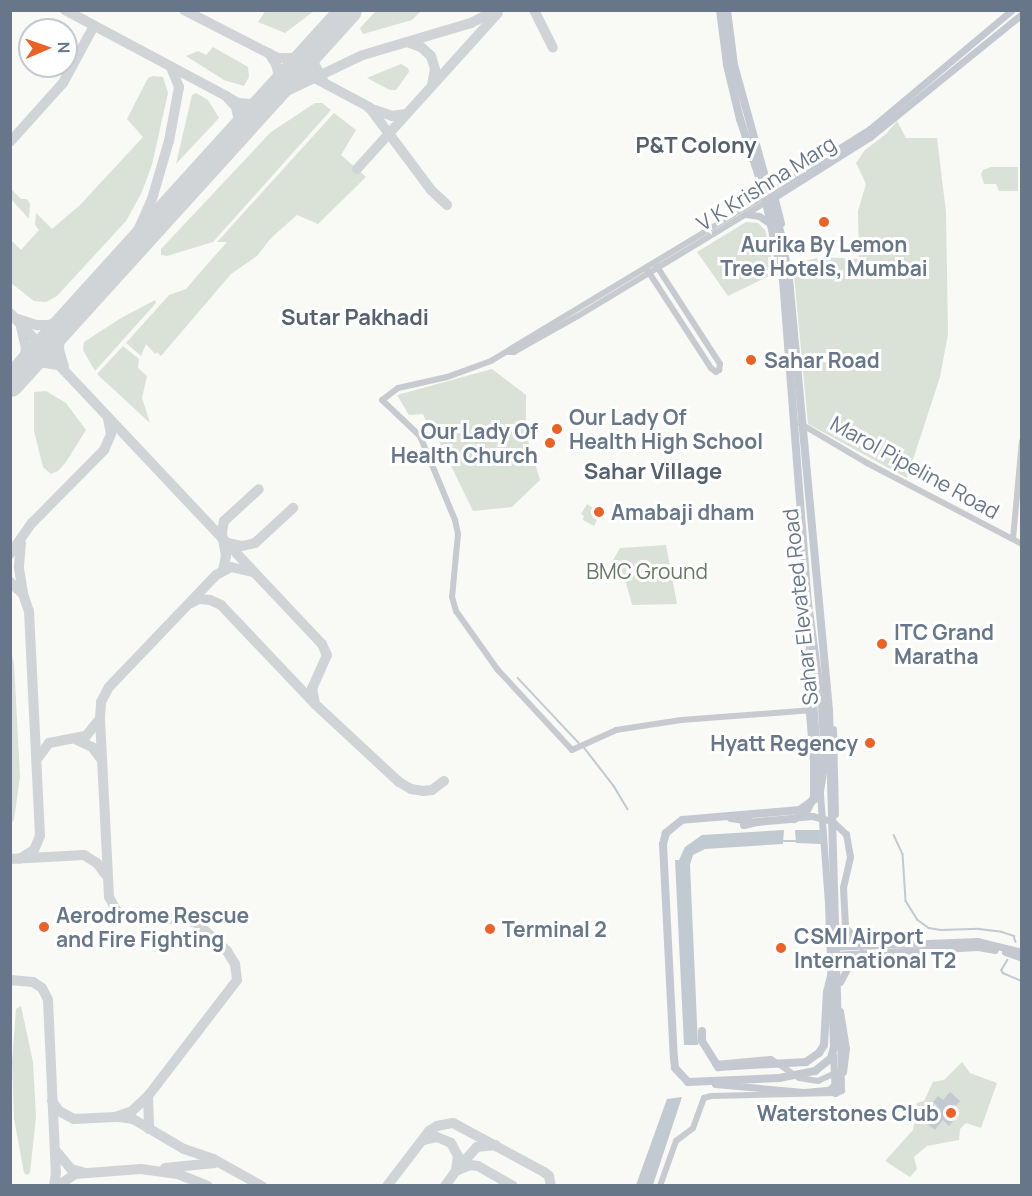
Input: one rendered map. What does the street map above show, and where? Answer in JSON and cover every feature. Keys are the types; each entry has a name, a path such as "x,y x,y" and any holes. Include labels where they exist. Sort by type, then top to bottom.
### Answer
{"main road":[{"name":"Sahar Elevated Road","path":"720,10 727,65 740,119 766,199 783,280 808,603 822,706 825,760 822,789 819,796 801,810 730,818 682,820 670,828 663,844 675,1068 688,1082 803,1075 825,1065 836,1045 838,1031 829,721 789,280 782,238 734,65 727,10"},
{"name":"V K Krishna Marg","path":"762,201 869,133 1012,10"},
{"name":"V K Krishna Marg","path":"774,194 783,192 869,133 1022,14"},
{"path":"778,210 783,192"},
{"path":"702,1030 702,1041 713,1061 723,1068 806,1062 819,1053 824,1045 827,992 838,931 832,709 811,546 794,293 774,194"},
{"path":"762,201 770,223 781,280 815,710 820,804 840,982 838,1091"},
{"path":"746,214 759,216 770,223"},
{"path":"744,825 794,819 805,814 814,797 814,762 806,664 808,603"},
{"path":"730,818 744,821 813,816 832,821 843,829 849,842 850,857 845,876 843,909 845,927 858,942 872,945"},
{"path":"838,931 846,941 856,946"},
{"path":"835,953 856,946 977,941 1022,952"},
{"path":"835,953 978,947 1022,958"},
{"path":"835,953 833,1077 838,1091"},
{"path":"840,982 851,961 861,953"},
{"path":"688,1082 817,1092 829,1089 842,1076 846,1061 840,1011"}],"street":[{"name":"V K Krishna Marg","path":"656,266 746,214 762,201"},
{"name":"V K Krishna Marg","path":"762,201 648,271 577,313 511,348 508,352 467,370 398,388 382,400 420,436 455,520 458,534 452,597 456,611 498,670 572,750 616,730 681,720 815,710"},
{"path":"648,271 711,369 716,372 721,368 720,364 656,266"},
{"name":"Marol Pipeline Road","path":"791,422 803,424 867,463 1022,544"},
{"path":"1013,539 1022,437"},
{"path":"815,710 832,709"},
{"path":"713,1061 771,1059 799,1078 818,1081 833,1077"},
{"path":"820,1095 840,1070"},
{"path":"660,1185 676,1141 693,1128 704,1098 711,1096 820,1095 838,1091"}],"green space":[{"path":"266,10 314,11 285,33 258,22"},
{"path":"376,11 421,11 412,20 363,34 360,28"},
{"path":"213,47 248,67 249,77 244,86 224,80 186,56 198,51 206,55"},
{"path":"401,64 408,68 409,72 396,90 390,90 367,78"},
{"path":"163,77 168,93 152,165 141,194 126,221 57,296 46,302 34,301 11,283 11,240 21,250 39,230 35,225 36,213 52,229 80,205 143,137 127,119 148,78"},
{"path":"196,93 208,100 219,118 176,164 192,95"},
{"path":"315,103 322,103 331,110 213,242 167,256 161,255 161,249 271,132"},
{"path":"334,113 356,130 341,155 366,177 318,224 297,215 271,238 257,256 231,274 161,356 157,352 155,354 146,344 141,356 126,343 169,295 186,289 227,242 217,242"},
{"path":"897,121 906,138 937,138 946,212 948,334 940,377 907,478 808,424 794,275 796,263 822,257 859,259 858,211 866,184 856,163 865,150 886,134"},
{"path":"991,167 1018,167 1018,191 999,191 996,184 984,184 981,174 983,170"},
{"path":"11,189 21,199 27,199 30,204 29,219 11,199"},
{"path":"746,222 758,223 765,230 775,273 728,296 697,252"},
{"path":"155,300 156,303 95,371 83,350 84,342 121,318"},
{"path":"123,346 139,359 138,368 147,376 142,398 150,423 97,374"},
{"path":"492,369 526,395 526,434 540,480 512,507 473,511 437,437 433,438 423,414 409,415 397,395"},
{"path":"46,391 66,403 86,430 66,462 58,471 51,474 43,467 34,431 34,392"},
{"path":"587,504 593,508 599,507 595,514 599,516 594,526 583,520 584,516 581,514"},
{"name":"BMC Ground","path":"666,545 677,604 632,605 626,583 609,567 620,548"},
{"path":"10,648 14,663 20,776 14,820 11,823"},
{"path":"21,1006 33,1062 36,1117 30,1173 27,1175 24,1173 14,1119 12,1062 16,1009"},
{"name":"Waterstones Club","path":"962,1062 970,1073 997,1083 981,1128 966,1123 960,1129 959,1140 927,1146 914,1157 917,1169 910,1177 885,1161 913,1130 917,1103 924,1101 933,1082 944,1080"}],"shaded area":[{"path":"784,830 783,844 705,849 693,855 690,865 698,1045 684,1045 675,860 679,860 685,847 702,835"},
{"path":"795,830 820,830 821,844 796,843"},
{"name":"Waterstones Club","path":"950,1092 960,1101 949,1113 955,1119 949,1126 943,1120 935,1130 924,1121 937,1105 933,1102 938,1096 943,1100"},
{"path":"682,1097 653,1185 636,1185 667,1099"}],"waterway":[{"path":"518,678 579,743"},
{"path":"583,746 614,786 628,809"},
{"path":"894,835 903,854 906,901 918,920 929,928 941,930 979,929 1002,932 1014,936 1016,942"},
{"path":"784,841 797,841"},
{"path":"1008,960 1002,970 1003,973 1022,981"}],"taxiway":[{"path":"65,10 226,96 236,107 239,121 235,135"},
{"path":"184,10 278,58 300,58 310,52"},
{"path":"226,96 238,103 252,104 266,101 363,55 471,23 496,10"},
{"path":"534,10 553,48"},
{"path":"357,169 498,13"},
{"path":"10,142 63,83 94,26"},
{"path":"407,42 421,47 431,56 435,69 432,86"},
{"path":"316,46 314,63 323,80"},
{"path":"269,53 276,64 279,77 276,90"},
{"path":"127,255 152,199 169,141 179,87 171,67"},
{"path":"296,68 369,107 431,190 447,205"},
{"path":"286,79 297,74 309,75"},
{"path":"235,135 279,100"},
{"path":"369,108 392,116 406,114"},
{"path":"10,313 322,644 327,655 312,688 315,704"},
{"path":"64,367 59,349 60,337 71,316"},
{"path":"18,319 37,325 49,325 68,318"},
{"path":"21,327 26,348 22,371"},
{"path":"22,371 29,364 39,362 57,365"},
{"path":"10,554 32,523 104,450 111,434 108,419"},
{"path":"223,570 226,556 222,533 224,521 259,489"},
{"path":"227,543 242,546 255,543 293,508"},
{"path":"21,543 19,568 23,594"},
{"path":"52,1101 59,1111 74,1119 115,1117 132,1111 148,1096 237,980 235,964 227,951 197,923 181,919 127,917 116,910 109,897 100,718 101,702 109,687 216,575 231,567 253,572"},
{"path":"10,582 23,594 29,611 40,836 34,850 19,859"},
{"path":"191,603 199,599 210,600 221,605 315,704 399,782 411,789 423,791 432,790 444,781"},
{"path":"37,759 49,743 86,736 99,720"},
{"path":"77,740 92,747 101,759"},
{"path":"10,859 84,855 97,863 105,874"},
{"path":"10,980 33,982 42,988 48,1000 56,1173 54,1186"},
{"path":"148,1096 149,1129"},
{"path":"119,1117 133,1119 184,1149 213,1159 262,1186"},
{"path":"387,1186 429,1131 437,1126 453,1123 544,1172 549,1176 551,1186"},
{"path":"423,1140 437,1137 451,1143 458,1156 456,1171"},
{"path":"458,1168 477,1147 496,1145"},
{"path":"56,1151 71,1169 82,1172"},
{"path":"165,1168 215,1163"},
{"path":"445,1186 456,1171 470,1165 478,1166 513,1186"},
{"path":"58,1186 75,1174 141,1169 178,1174 208,1186"}],"runway":[{"path":"10,383 348,10"}],"place":[{"name":"Aurika By Lemon Tree Hotels, Mumbai","path":"824,222"},
{"name":"Sahar Road","path":"751,360"},
{"name":"Our Lady Of Health High School","path":"557,429"},
{"name":"Our Lady Of Health Church","path":"550,443"},
{"name":"Amabaji dham","path":"599,512"},
{"name":"ITC Grand Maratha","path":"882,644"},
{"name":"Hyatt Regency","path":"870,743"},
{"name":"Aerodrome Rescue and Fire Fighting","path":"44,927"},
{"name":"Terminal 2","path":"490,929"},
{"name":"CSMI Airport International T2","path":"781,948"},
{"name":"Waterstones Club","path":"951,1113"}],"district":[{"name":"P&T Colony","path":"696,146"},
{"name":"Sutar Pakhadi","path":"355,318"},
{"name":"Sahar Village","path":"653,472"}]}
